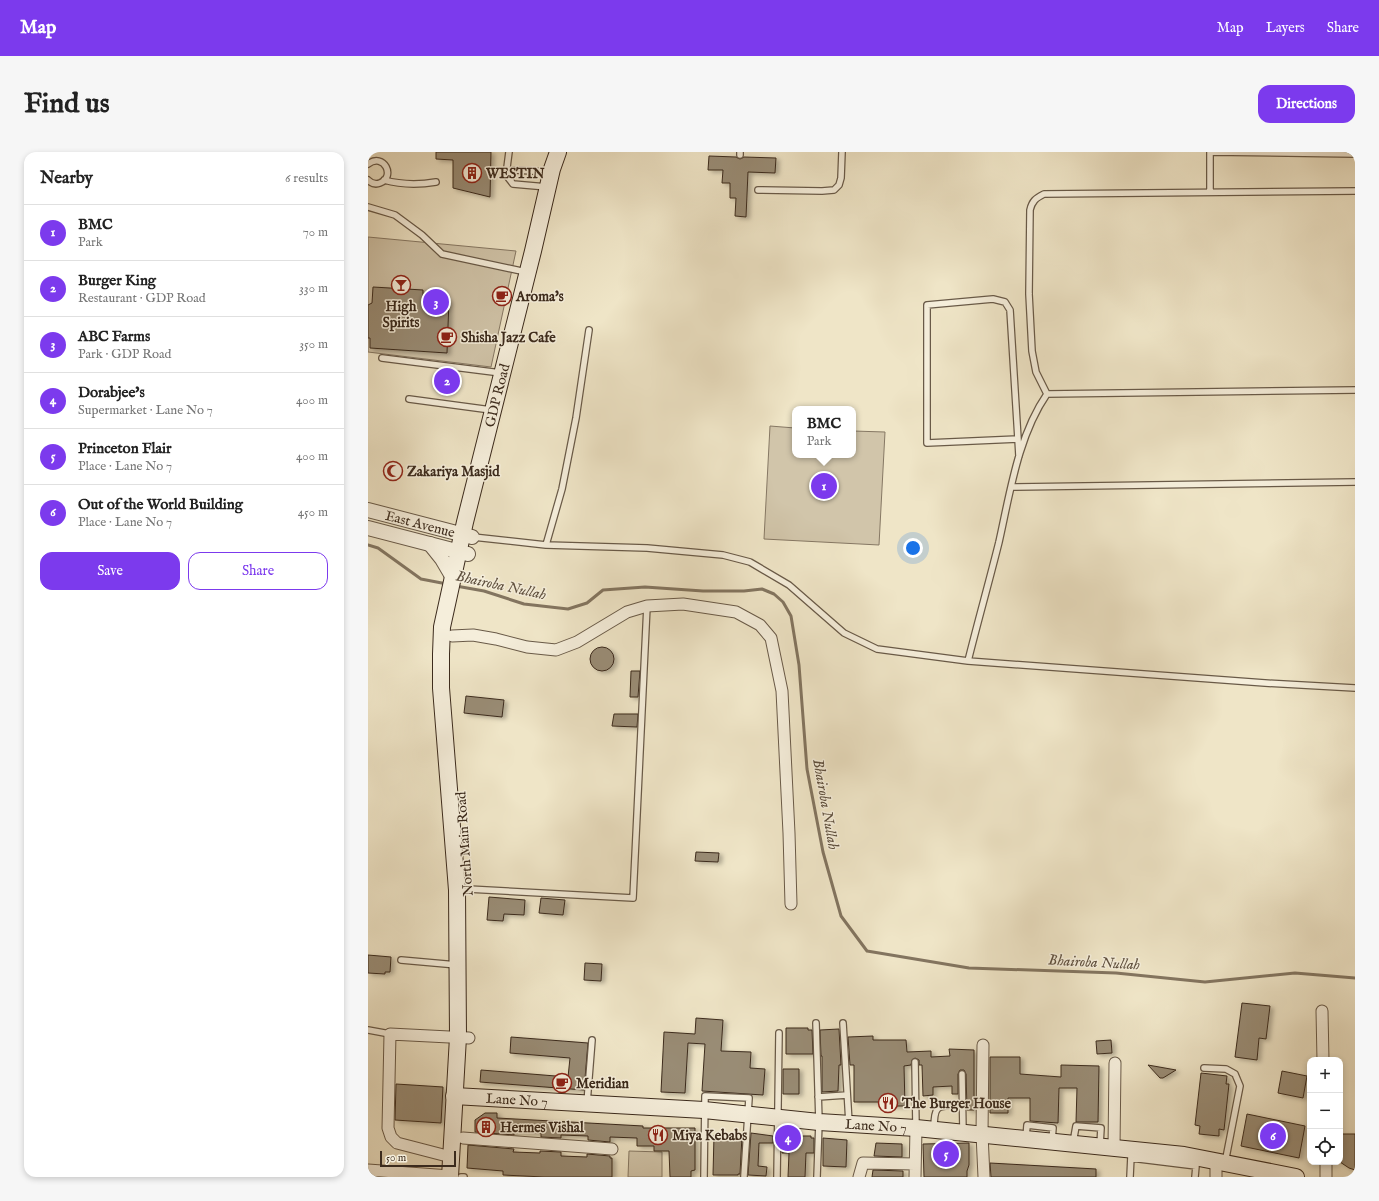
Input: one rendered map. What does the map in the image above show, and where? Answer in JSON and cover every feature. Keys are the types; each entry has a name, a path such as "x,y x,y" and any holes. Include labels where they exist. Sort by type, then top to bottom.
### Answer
{"main road":[{"name":"GDP Road","path":"469,527 493,410 528,272 549,179 558,152"},
{"path":"469,527 561,168 567,152"},
{"name":"North Main Road","path":"457,1177 451,1156 459,1096 463,1038 468,889 452,688 449,630 455,578 469,527"},
{"name":"North Main Road","path":"449,630 441,654 441,688 457,890 458,965 463,1038"},
{"name":"North Main Road","path":"457,1177 463,1138 459,1096"},
{"name":"Lane No 7","path":"459,1096 704,1110 819,1122 934,1129 1107,1147 1131,1154 1184,1155 1296,1177"}],"street":[{"name":"East Avenue","path":"368,510 469,527"},
{"name":"East Avenue","path":"368,528 463,553"},
{"name":"East Avenue","path":"430,544 455,578"},
{"path":"449,630 496,639 527,647 556,650 577,642 626,612 647,606 682,604 736,612 760,625 771,638 782,691 791,904"},
{"path":"1322,1011 1323,1057"},
{"path":"451,1156 397,1143 391,1136 388,1128 390,1034 463,1038"},
{"path":"983,1045 982,1134 984,1177"},
{"path":"1107,1147 1116,1063"},
{"path":"915,1177 916,1128"},
{"path":"463,1138 612,1149"},
{"path":"1216,1177 1218,1161"},
{"path":"859,1177 863,1163 916,1164"},
{"path":"1326,1165 1326,1177"},
{"path":"368,1170 400,1175 457,1177"}],"lane":[{"path":"509,152 506,175 513,184 549,179"},
{"path":"758,190 822,192 834,190 839,185 841,178 842,152"},
{"path":"1210,192 1210,152 1355,154"},
{"path":"368,164 373,161 384,163 387,170 386,177 378,184 368,180"},
{"path":"506,175 514,170 549,179"},
{"path":"384,180 396,184 419,185 436,182"},
{"path":"1047,394 1036,372 1032,351 1028,294 1030,210 1032,202 1036,197 1044,194 1355,191"},
{"path":"368,207 394,215 422,235 442,254 528,272"},
{"path":"1018,439 927,442 927,305 993,299 1005,302 1010,310 1018,439 1019,458"},
{"path":"546,545 562,489 576,418 589,330"},
{"path":"382,358 502,373"},
{"path":"1047,394 1355,390"},
{"path":"968,660 1019,458 1037,408 1047,394"},
{"path":"409,399 493,410"},
{"path":"1012,487 1355,482"},
{"path":"469,527 546,545 647,548 723,555 750,562 789,585 844,633 877,649 968,660 1265,683 1355,688"},
{"path":"468,889 633,898 647,606"},
{"path":"401,960 458,965"},
{"path":"816,1023 819,1122 817,1177"},
{"path":"843,1023 849,1124"},
{"path":"368,1030 390,1034"},
{"path":"777,1177 779,1033"},
{"path":"587,1103 592,1040"},
{"path":"915,1062 916,1128"},
{"path":"1204,1068 1226,1069 1235,1074 1240,1086 1212,1177"},
{"path":"962,1074 963,1132"},
{"path":"818,1097 847,1095"},
{"path":"934,1129 934,1114 936,1110 940,1107 963,1105"},
{"path":"704,1110 704,1177"},
{"path":"744,1176 748,1114"},
{"path":"1130,1177 1131,1154 1196,1166 1195,1177"}],"shaded area":[{"path":"368,237 516,251 491,367 368,352"},
{"path":"770,426 792,428 792,458 856,458 856,431 885,432 879,545 764,539"},
{"path":"629,1151 662,1152 662,1177 628,1177"}],"building":[{"name":"WESTIN","path":"436,152 491,152 490,197 453,188 453,160 436,159"},
{"path":"709,156 736,157 740,159 744,157 776,158 775,173 748,172 746,217 735,216 736,198 730,198 730,183 722,183 723,170 708,170"},
{"path":"373,287 423,290 423,299 449,300 447,353 370,348 370,338 368,338 368,305 372,303"},
{"path":"602,647 611,650 614,659 611,668 602,671 593,668 590,659 593,650"},
{"path":"631,671 640,671 638,697 630,697"},
{"path":"466,696 504,700 502,717 464,713"},
{"path":"614,714 638,714 637,727 612,726"},
{"path":"696,852 719,853 718,862 695,861"},
{"path":"489,897 525,900 524,915 504,914 503,921 487,920"},
{"path":"541,898 565,900 563,915 539,913"},
{"path":"368,955 391,957 390,972 385,972 385,974 368,973"},
{"path":"585,963 602,964 601,981 584,980"},
{"path":"1242,1003 1270,1006 1266,1039 1259,1038 1257,1060 1235,1057"},
{"path":"696,1018 723,1020 721,1051 751,1052 750,1068 765,1069 763,1095 702,1091 705,1044 688,1043 685,1093 661,1092 664,1032 695,1034"},
{"path":"786,1028 808,1028 808,1030 812,1030 813,1054 786,1054"},
{"path":"839,1029 841,1065 839,1065 838,1091 822,1092 820,1030"},
{"path":"873,1036 873,1040 906,1040 907,1052 931,1051 931,1057 950,1056 949,1049 974,1050 974,1110 967,1110 966,1074 964,1070 960,1070 958,1074 958,1094 952,1094 952,1086 933,1087 933,1095 923,1096 922,1065 919,1065 919,1060 915,1058 912,1060 911,1065 904,1066 905,1106 884,1106 884,1102 854,1102 854,1065 850,1065 848,1037"},
{"path":"511,1037 588,1043 584,1090 480,1082 481,1070 568,1077 570,1058 510,1053"},
{"path":"1111,1040 1112,1053 1097,1054 1096,1041"},
{"path":"990,1057 1020,1057 1020,1074 1061,1077 1061,1065 1099,1066 1098,1122 1076,1122 1077,1088 1059,1088 1058,1123 1030,1121 1030,1098 1008,1098 1008,1113 990,1113"},
{"path":"1148,1065 1176,1070 1163,1078 1160,1078"},
{"path":"783,1069 799,1069 799,1094 783,1094"},
{"path":"1282,1071 1307,1076 1303,1098 1278,1093"},
{"path":"1201,1073 1227,1076 1226,1084 1229,1084 1224,1130 1219,1129 1219,1136 1199,1134 1200,1126 1195,1125"},
{"path":"396,1084 443,1087 441,1123 395,1120"},
{"path":"485,1113 497,1113 497,1118 643,1126 643,1128 695,1128 695,1170 691,1171 691,1177 670,1177 669,1151 654,1151 654,1146 637,1146 637,1138 610,1137 610,1142 588,1140 588,1136 561,1135 561,1138 541,1137 541,1133 514,1132 514,1135 475,1132 475,1120"},
{"path":"1247,1114 1305,1126 1299,1158 1241,1146"},
{"path":"751,1133 773,1136 773,1143 759,1143 758,1166 767,1167 766,1176 748,1175"},
{"path":"1343,1134 1355,1134 1355,1170 1343,1164"},
{"path":"714,1135 742,1136 740,1174 713,1175"},
{"path":"782,1136 811,1136 811,1138 814,1138 814,1153 806,1153 805,1177 788,1177 789,1153 782,1153"},
{"path":"823,1138 847,1140 846,1167 823,1166"},
{"path":"876,1143 902,1144 902,1157 874,1156"},
{"path":"969,1143 969,1165 967,1177 924,1177 923,1144"},
{"path":"468,1145 514,1149 513,1152 561,1152 561,1156 587,1157 587,1154 610,1156 610,1158 612,1158 612,1177 544,1177 503,1175 503,1171 467,1168"},
{"path":"990,1163 1096,1169 1096,1177 991,1177"},
{"path":"873,1170 903,1171 903,1177 872,1177"}],"waterway":[{"name":"Bhairoba Nullah","path":"368,545 378,548 421,579 447,584"},
{"name":"Bhairoba Nullah","path":"456,586 484,591 524,604 568,609 587,603 603,590 645,587 703,591 744,591 762,589 774,594 783,602 791,616 799,665 807,769 823,852 841,916 867,951 969,968 1116,973 1205,982 1295,973 1355,978"}],"place":[{"name":"WESTIN","path":"472,173"},
{"name":"High Spirits","path":"401,285"},
{"name":"Aroma's","path":"502,296"},
{"name":"ABC Farms","path":"436,302"},
{"name":"Shisha Jazz Cafe","path":"447,337"},
{"name":"Burger King","path":"447,381"},
{"name":"Zakariya Masjid","path":"393,471"},
{"name":"BMC","path":"824,486"},
{"name":"Meridian","path":"562,1083"},
{"name":"The Burger House","path":"888,1103"},
{"name":"Hermes Vishal","path":"486,1127"},
{"name":"Miya Kebabs","path":"658,1135"},
{"name":"Out of the World Building","path":"1273,1136"},
{"name":"Dorabjee's","path":"788,1138"},
{"name":"Princeton Flair","path":"946,1154"}]}
